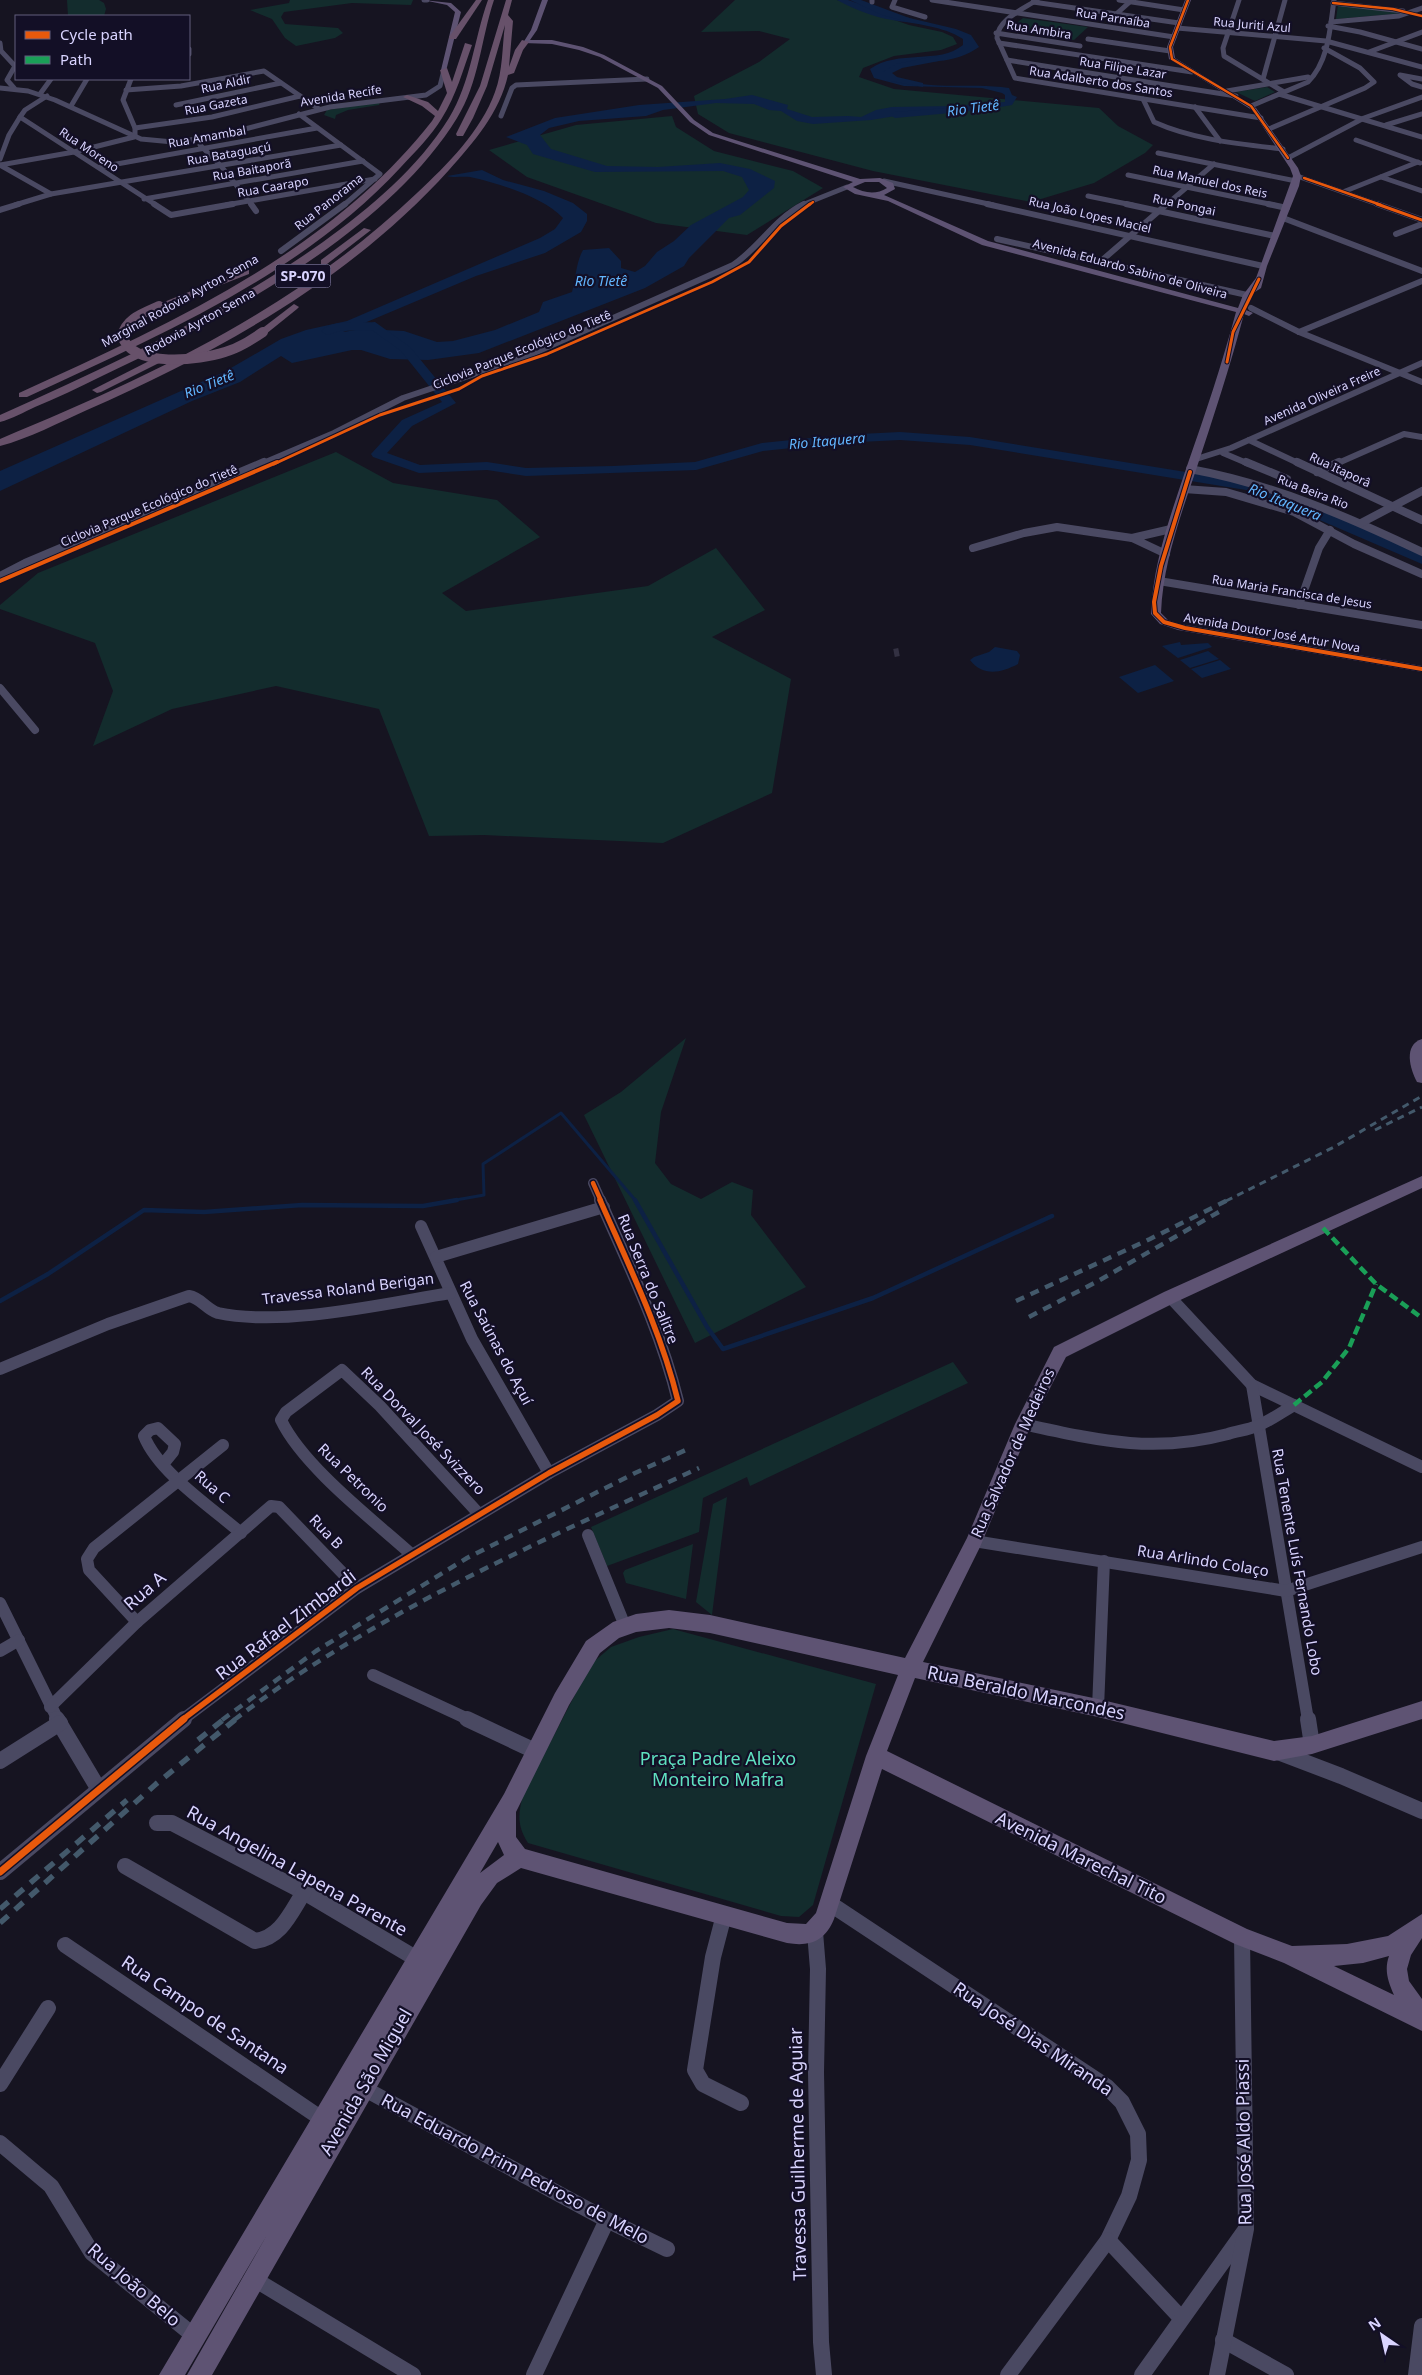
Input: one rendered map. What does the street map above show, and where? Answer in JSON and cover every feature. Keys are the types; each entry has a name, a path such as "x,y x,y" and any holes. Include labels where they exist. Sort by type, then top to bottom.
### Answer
{"highway":[{"path":"454,37 480,0"},
{"name":"Marginal Rodovia Ayrton Senna","path":"13,400 97,362 169,325 252,278 301,247 354,207 399,166 440,116 451,93 474,31 480,0"},
{"name":"Rodovia Ayrton Senna","path":"0,418 103,373 189,330 260,290 369,212 412,170 438,141 454,116 472,79 483,24 491,0"},
{"path":"453,145 480,99 510,0"},
{"path":"301,247 159,306 129,322 122,330 121,339 127,347 139,354 156,358 198,358 237,348 263,332 337,273 353,256 417,200 460,153 495,103 504,79 509,21 504,15"},
{"path":"504,79 510,74 519,50 525,42"},
{"path":"444,70 451,93"},
{"path":"407,97 425,104 440,116"},
{"path":"386,213 406,196 435,166"},
{"name":"SP-070","path":"317,267 373,224"},
{"path":"0,444 130,388 239,329 284,302 353,256"},
{"path":"130,388 254,308"},
{"name":"Rodovia Ayrton Senna","path":"90,393 178,349"},
{"path":"9,428 36,417"}],"main road":[{"name":"Avenida Recife","path":"426,0 449,4 457,9 454,37 444,70"},
{"path":"1188,0 1170,51 1175,61 1251,106 1283,148 1296,178"},
{"path":"525,42 534,30 543,1"},
{"path":"534,30 543,38 552,42 595,52 644,79 670,100 691,126 704,135 832,177 849,188 858,181"},
{"path":"525,42 552,42"},
{"path":"678,110 711,134 858,181 880,181"},
{"path":"786,158 880,181"},
{"name":"Avenida Doutor José Artur Nova","path":"1227,362 1232,359 1246,310 1287,208 1296,178"},
{"name":"Avenida Eduardo Sabino de Oliveira","path":"880,181 890,185 890,190 898,198 987,241 1205,296 1246,310"},
{"name":"Avenida Eduardo Sabino de Oliveira","path":"849,188 890,199 985,243 1220,305 1246,310"},
{"path":"873,195 890,190"},
{"name":"Avenida Doutor José Artur Nova","path":"1258,279 1247,296 1246,310 1233,336 1227,362 1171,529 1159,581 1156,614 1164,622 1173,625 1422,669"},
{"path":"1205,296 1247,296"},
{"path":"1220,305 1232,312 1233,336"},
{"path":"1422,1044 1417,1053 1416,1061 1422,1078"},
{"name":"Rua Salvador de Medeiros","path":"876,1756 910,1668 974,1541 1023,1424 1060,1352 1170,1297 1422,1182"},
{"name":"Rua Beraldo Marcondes","path":"625,1626 669,1619 710,1624 1098,1708 1274,1751 1312,1745 1422,1710"},
{"name":"Avenida São Miguel","path":"171,2375 511,1801 593,1646 602,1638 625,1626"},
{"path":"519,1857 803,1936 815,1932 824,1919 876,1756"},
{"name":"Avenida Marechal Tito","path":"876,1756 1242,1937 1289,1955 1422,2020"},
{"name":"Avenida São Miguel","path":"199,2375 363,2088 483,1885 498,1869 519,1857 507,1842 504,1832 511,1801"},
{"path":"1416,1930 1401,1955 1397,1974 1402,1992 1422,2015"},
{"name":"Avenida Marechal Tito","path":"1289,1955 1358,1955 1416,1930"}],"street":[{"path":"895,0 892,7 925,17"},
{"name":"Rua Parnaíba","path":"932,0 1174,37"},
{"path":"1118,0 1184,10"},
{"path":"1239,0 1223,48 1224,56 1231,62 1271,84 1281,93 1422,137"},
{"path":"1263,80 1285,0"},
{"path":"1380,8 1381,0"},
{"path":"996,33 1000,26 1035,1"},
{"name":"Rua Juriti Azul","path":"1035,1 1075,6 1178,26 1228,33 1326,41 1422,67"},
{"path":"1071,54 1131,1"},
{"path":"1251,106 1308,82 1316,74 1326,41 1333,1 1422,16"},
{"path":"1059,20 1075,6"},
{"path":"1329,24 1412,13 1422,8"},
{"path":"1329,24 1422,49"},
{"path":"1369,52 1422,32"},
{"name":"Rua Adalberto dos Santos","path":"996,33 1016,78 1261,118"},
{"name":"Rua Ambira","path":"996,33 1080,46"},
{"path":"1088,39 1170,51"},
{"path":"0,43 1,51 14,66 7,80 14,88"},
{"path":"999,43 1192,72"},
{"path":"1269,129 1365,88 1374,82 1370,76 1324,48"},
{"name":"Rua Filipe Lazar","path":"1007,60 1236,96"},
{"path":"1116,66 1122,61"},
{"name":"Avenida Recife","path":"134,137 151,142 196,140 319,109 433,92 440,86 444,70"},
{"path":"126,90 172,87 254,71 264,72 319,109"},
{"path":"1104,76 1110,71"},
{"path":"1227,91 1316,74"},
{"path":"1422,79 1400,75 1422,87"},
{"path":"501,116 512,88 516,85 644,79"},
{"path":"40,94 50,80"},
{"path":"71,106 86,80"},
{"path":"131,80 126,90 124,105 135,128 134,137"},
{"path":"176,80 170,97 186,117 197,119"},
{"path":"1134,86 1140,81"},
{"name":"Rua Aldir","path":"176,105 280,83"},
{"path":"0,88 14,88 47,96 134,137"},
{"path":"1123,96 1129,91"},
{"path":"0,159 9,135 25,110 47,96"},
{"name":"Rua Gazeta","path":"135,128 235,112 300,96"},
{"path":"1288,158 1364,118 1422,97"},
{"path":"1143,99 1154,122 1158,124 1220,142 1283,148"},
{"path":"1195,107 1220,142"},
{"path":"235,112 242,128"},
{"name":"Rua Panorama","path":"281,251 332,215 380,174 300,114"},
{"path":"1386,125 1422,114"},
{"name":"Rua Moreno","path":"20,117 100,167 119,183 144,199 168,214 176,215"},
{"name":"Rua Amambal","path":"100,167 317,128"},
{"path":"29,129 39,129"},
{"path":"9,135 22,131"},
{"path":"0,165 74,152 134,137"},
{"path":"196,140 235,183 247,202 256,211"},
{"path":"1356,140 1420,163"},
{"name":"Rua Bataguaçú","path":"0,210 51,194 342,145"},
{"path":"1158,153 1296,178 1343,192 1422,220"},
{"name":"Rua Baitaporã","path":"144,199 363,160"},
{"path":"1343,192 1420,163"},
{"path":"1100,262 1214,164"},
{"path":"0,165 51,194"},
{"name":"Rua Manuel dos Reis","path":"1128,175 1287,208"},
{"path":"1381,177 1422,191"},
{"name":"Rua Caarapo","path":"176,215 375,178"},
{"name":"Rua João Lopes Maciel","path":"880,181 911,186 1263,266"},
{"path":"357,182 366,187"},
{"path":"890,190 911,186"},
{"path":"0,576 25,563 334,432 419,392 534,353 733,265 746,257 781,218 789,212 849,188"},
{"name":"Rua Pongai","path":"1088,196 1276,236"},
{"path":"1408,215 1422,210"},
{"path":"1283,218 1422,271"},
{"path":"1396,234 1422,224"},
{"path":"997,239 1247,296"},
{"path":"1299,332 1422,281"},
{"name":"Avenida Eduardo Sabino de Oliveira","path":"1246,310 1422,382"},
{"name":"Avenida Oliveira Freire","path":"1191,466 1422,363"},
{"path":"1317,472 1402,435 1412,434 1422,437"},
{"name":"Rua Itaporâ","path":"1249,440 1422,520"},
{"name":"Avenida Oliveira Freire","path":"1191,466 1231,448"},
{"path":"1223,453 1287,479"},
{"name":"Rua Beira Rio","path":"1191,466 1280,490 1361,523 1422,552"},
{"path":"1185,486 1213,489 1294,512 1354,544 1422,574"},
{"path":"1361,523 1422,491"},
{"path":"974,548 1024,533 1057,527 1132,538 1166,554"},
{"path":"1132,538 1171,529"},
{"path":"1299,605 1319,548 1330,530"},
{"name":"Rua Maria Francisca de Jesus","path":"1159,581 1422,625"},
{"path":"0,688 35,730"},
{"name":"Rua Serra do Salitre","path":"593,1183 650,1314 676,1386"},
{"name":"Rua Serra do Salitre","path":"436,1256 604,1207"},
{"name":"Rua Saúnas do Açuí","path":"421,1226 436,1256 450,1293 493,1376 549,1473"},
{"name":"Travessa Roland Berigan","path":"0,1368 108,1324 189,1296 195,1296 211,1310 219,1313 244,1316 286,1316 450,1293"},
{"path":"1170,1297 1252,1384 1422,1467"},
{"name":"Rua Dorval José Svizzero","path":"281,1420 286,1412 342,1370 380,1406 479,1514"},
{"name":"Rua Tenente Luís Fernando Lobo","path":"1252,1384 1312,1745"},
{"name":"Rua Rafael Zimbardi","path":"0,1872 98,1788 184,1719 357,1588 549,1473 671,1406 678,1401 676,1386"},
{"path":"1023,1424 1092,1439 1136,1445 1161,1445 1209,1439 1258,1426 1294,1405"},
{"name":"Rua Petronio","path":"281,1420 282,1427 309,1459 411,1554"},
{"path":"137,1622 89,1570 87,1559 94,1548 222,1445"},
{"name":"Rua C","path":"164,1463 180,1480 241,1532"},
{"name":"Rua B","path":"268,1508 279,1507 357,1588"},
{"name":"Rua A","path":"50,1706 137,1622 268,1508"},
{"path":"588,1535 625,1626"},
{"name":"Rua Arlindo Colaço","path":"974,1541 1286,1591 1422,1547"},
{"path":"1098,1708 1104,1561"},
{"path":"0,1603 50,1706 98,1788"},
{"path":"0,1651 19,1640"},
{"path":"374,1675 536,1751"},
{"path":"0,1761 60,1723"},
{"path":"1274,1751 1341,1776 1422,1811"},
{"name":"Rua Angelina Lapena Parente","path":"157,1823 172,1824 304,1892 417,1958"},
{"path":"125,1866 255,1941 268,1940 272,1937 304,1892"},
{"name":"Rua José Dias Miranda","path":"830,1902 1107,2087 1122,2102 1138,2134 1139,2160 1117,2225 1108,2240 1008,2375"},
{"path":"724,1915 713,1957 694,2070 703,2084 741,2103"},
{"name":"Travessa Guilherme de Aguiar","path":"815,1932 820,2342 824,2375"},
{"name":"Rua José Aldo Piassi","path":"1217,2375 1246,2229 1243,2127 1242,1937"},
{"name":"Rua Campo de Santana","path":"65,1944 322,2119"},
{"path":"0,2084 48,2008"},
{"name":"Rua Eduardo Prim Pedroso de Melo","path":"363,2088 606,2220 667,2249"},
{"name":"Rua João Belo","path":"0,2143 51,2186 92,2253 193,2335"},
{"path":"534,2375 606,2220"},
{"path":"1142,2375 1246,2229"},
{"path":"1108,2240 1181,2318"},
{"path":"254,2278 413,2375"},
{"path":"1416,2375 1422,2326"},
{"path":"1223,2340 1286,2375"}],"green space":[{"path":"67,0 99,0 104,3 106,9 104,15 68,15"},
{"path":"290,0 413,0 411,5 352,3 284,12 281,17 285,24 338,28 343,33 335,38 296,46 285,38 272,19 250,10 289,3"},
{"path":"735,0 837,0 909,25 942,32 953,37 957,44 941,50 894,56 863,68 859,77 894,89 1099,108 1118,126 1153,145 1145,153 1094,183 1031,202 873,171 729,133 698,114 694,96 759,62 790,39 759,31 701,32"},
{"path":"1338,5 1405,13 1336,19"},
{"path":"1023,18 1088,27 1074,40 1008,30"},
{"path":"1267,87 1275,92 1255,101 1236,92"},
{"path":"380,102 379,105 348,110 336,115 335,119 324,115 327,110"},
{"path":"672,116 676,127 714,151 793,171 823,188 747,235 656,223 527,177 489,150 576,125"},
{"path":"336,452 393,483 497,500 540,537 442,593 466,611 648,586 716,548 765,610 712,637 791,679 772,793 663,843 484,835 429,836 379,709 276,686 172,709 93,746 113,691 95,643 0,609 0,605 38,573"},
{"path":"686,1038 661,1112 655,1163 671,1184 701,1199 732,1182 753,1190 751,1215 806,1287 695,1343 584,1115 621,1092"},
{"path":"953,1362 968,1383 750,1486 747,1477 703,1498 699,1532 607,1566 591,1527"},
{"path":"727,1497 712,1615 696,1602 713,1504"},
{"path":"693,1544 686,1599 626,1583 623,1573 625,1570"},
{"name":"Praça Padre Aleixo Monteiro Mafra","path":"673,1629 876,1684 813,1905 799,1917 781,1916 528,1843 524,1837 520,1825 520,1808 523,1795 591,1664 611,1647 639,1637"}],"water":[{"name":"Rio Tietê","path":"837,0 848,0 880,11 956,29 971,35 979,47 965,55 949,60 897,66 886,72 887,75 901,80 931,85 1009,88 1012,95 1017,97 1012,105 977,111 926,111 871,120 813,124 797,121 781,111 769,110 754,104 716,103 663,110 646,116 579,121 549,128 540,135 551,149 607,166 658,167 720,163 750,169 775,181 774,188 740,215 729,218 689,258 684,266 645,288 479,353 428,360 390,359 361,350 352,350 292,363 281,356 240,382 192,401 0,491 0,471 224,372 281,339 306,330 347,321 540,238 555,229 563,218 554,210 520,192 470,177 447,176 482,170 503,180 544,191 573,203 587,214 587,221 581,232 545,253 476,276 343,332 362,329 404,331 437,342 453,341 495,330 539,312 543,302 572,292 577,265 583,250 609,248 621,261 621,268 635,272 645,266 657,252 674,241 691,225 743,197 749,190 742,177 723,171 595,172 533,154 527,145 506,137 555,118 639,105 725,99 752,95 788,105 787,109 812,117 861,117 876,110 892,107 952,106 1005,102 1005,95 1002,93 982,88 904,86 874,78 870,69 881,63 953,51 963,45 963,39 938,28 871,15"},
{"path":"1180,642 1181,645 1208,643 1212,647 1178,658 1162,646"},
{"path":"995,647 1017,651 1020,655 1018,664 1005,670 992,672 981,669 970,660 989,652"},
{"path":"1208,651 1219,659 1190,668 1180,660"},
{"path":"1220,660 1231,669 1202,678 1191,669"},
{"path":"1155,665 1174,681 1138,693 1119,677"}],"waterway":[{"name":"Rio Tietê","path":"854,0 885,13 908,19"},
{"name":"Rio Tietê","path":"920,85 894,79 886,73 899,66 936,59"},
{"name":"Rio Tietê","path":"895,115 959,110"},
{"name":"Rio Tietê","path":"327,331 339,327 375,326 403,348"},
{"name":"Rio Itaquera","path":"406,350 450,403 407,423 378,454 419,469 487,466 526,472 696,466 762,447 840,439 900,436 970,441 1255,487 1305,507 1422,560"},
{"path":"450,1201 484,1195 483,1164 561,1113 636,1201"},
{"path":"0,1301 48,1274 144,1210 204,1212 302,1205 423,1206 457,1200"},
{"path":"635,1200 707,1327 723,1349 873,1298 1052,1216"}],"tunnel":[{"path":"894,653 899,652"}],"railway":[{"path":"1016,1301 1150,1239 1334,1147 1422,1096"},
{"path":"1375,1130 1422,1107"},
{"path":"1029,1317 1098,1281 1224,1209"},
{"path":"222,1720 316,1651 467,1558 635,1473 688,1449"},
{"path":"234,1720 288,1681 401,1613 519,1552 699,1468"},
{"path":"198,1740 224,1719"},
{"path":"0,1923 156,1784 236,1719"},
{"path":"0,1909 127,1800"}],"marked path":[{"path":"1323,1228 1376,1284 1422,1318"},
{"path":"1294,1405 1322,1382 1349,1348 1376,1284"}],"cycle path":[{"path":"1188,0 1170,47 1172,59 1251,106 1288,158"},
{"path":"1333,3 1393,9 1422,16"},
{"path":"1304,178 1422,220"},
{"name":"Ciclovia Parque Ecológico do Tietê","path":"0,581 309,449 380,415 459,389 482,376 547,354 712,282 749,262 781,226 813,202"},
{"path":"1227,362 1229,343 1233,332 1243,307 1259,279"},
{"path":"1190,472 1161,566 1154,602 1157,617 1168,624 1185,628 1422,669"},
{"path":"0,1872 168,1731 357,1588 549,1473 657,1415 678,1401 670,1367 650,1313 593,1183"}]}
